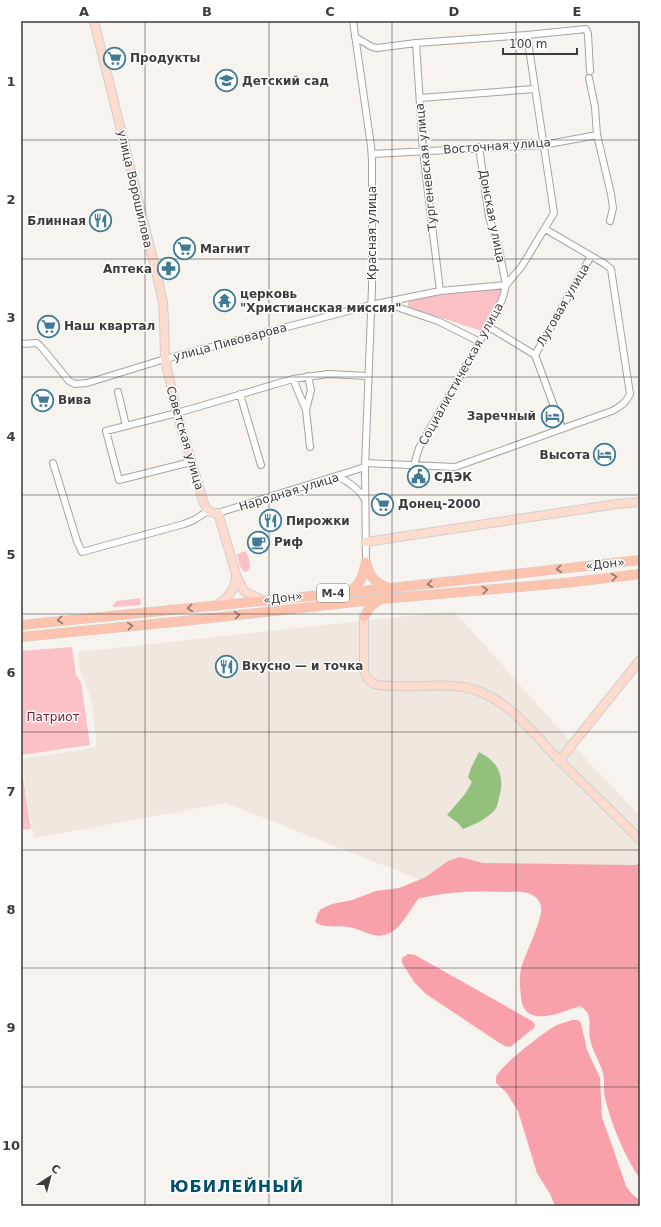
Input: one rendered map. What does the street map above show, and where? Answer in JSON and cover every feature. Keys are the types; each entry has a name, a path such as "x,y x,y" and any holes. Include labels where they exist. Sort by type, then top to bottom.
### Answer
{"highway":[{"name":"«Дон»","path":"21,625 391,588 640,560"},
{"path":"366,562 368,571 373,579 382,585 391,588"},
{"path":"349,592 356,587 362,578 366,562"},
{"name":"«Дон»","path":"21,637 184,622 382,599 565,583 640,574"},
{"path":"364,617 370,607 382,599"},
{"path":"348,603 359,607 364,617"}],"main road":[{"name":"улица Ворошилова","path":"94,21 163,303 165,360"},
{"name":"Советская улица","path":"165,360 177,413 203,501 213,512 236,574 236,583 232,593 216,606"},
{"path":"366,542 617,504 640,502"},
{"path":"236,574 240,586 244,591 264,601"},
{"path":"364,617 364,670 365,675 373,683 402,687 458,686 478,691 496,700 511,712 640,840"},
{"path":"560,761 640,660"}],"street":[{"name":"Красная улица","path":"354,21 372,154 371,305 365,465 366,562"},
{"path":"355,37 374,48 416,43 586,29 588,34 590,71"},
{"name":"Социалистическая улица","path":"414,465 419,448 489,327 503,297 506,285 522,266 553,217 554,210 534,89 527,35"},
{"name":"Тургеневская улица","path":"416,43 423,151 440,292"},
{"path":"589,78 597,135 611,194 613,208 610,221"},
{"path":"420,98 534,89"},
{"name":"Восточная улица","path":"372,154 479,147 543,145 597,135"},
{"name":"Донская улица","path":"479,147 489,217 499,248 506,285"},
{"path":"365,465 455,466 612,411 623,405 627,400 630,394 612,271 610,267 545,229"},
{"name":"Луговая улица","path":"535,355 591,256"},
{"name":"улица Пивоварова","path":"21,344 37,343 69,381 75,384 90,383 165,360 383,302 440,292 506,285"},
{"path":"383,302 438,321 480,342"},
{"path":"489,327 535,355 562,428"},
{"path":"191,462 119,480 106,431 177,413 293,379 328,374 368,376"},
{"path":"306,410 311,390 308,376"},
{"path":"293,379 306,410 310,447"},
{"path":"118,392 126,426"},
{"path":"240,394 261,465"},
{"name":"Народная улица","path":"53,463 77,541 82,552 184,524 213,512 240,507 270,496 337,476 365,465"},
{"path":"337,476 354,486 365,499"}],"shaded area":[{"path":"454,611 585,758 640,816 640,881 443,889 226,803 34,838 21,759 97,747 92,702 80,669 78,652"},
{"path":"479,752 496,765 501,777 501,790 495,810 480,821 463,829 458,823 447,815 465,794 472,782 468,777"},
{"path":"460,857 483,863 636,865 640,863 640,1179 619,1140 611,1119 604,1095 603,1073 592,1047 589,1034 590,1021 585,1009 580,1006 563,1012 536,1016 529,1013 524,1007 520,987 521,969 540,919 541,911 541,906 535,897 522,892 475,892 429,896 418,899 395,930 382,936 344,926 322,925 315,922 321,909 332,904 352,900 376,891 399,888 426,877 448,861"},
{"path":"408,954 415,955 532,1021 535,1024 534,1028 510,1047 498,1042 426,994 414,982 402,963 402,958"},
{"path":"572,1020 578,1020 581,1023 587,1050 600,1078 602,1117 626,1186 632,1194 640,1200 640,1206 555,1206 550,1194 537,1173 518,1111 506,1092 496,1083 496,1077 500,1072 524,1049 551,1028"}],"green space":[{"path":"500,289 501,294 485,328 482,331 408,306 411,299 444,293"},
{"path":"246,551 250,568 246,572 241,567 237,554"},
{"path":"140,598 140,605 113,607 117,601"},
{"name":"Патриот","path":"72,647 76,675 81,682 90,745 21,755 21,651"},
{"path":"21,765 31,829 21,830"}],"place":[{"name":"Продукты","path":"115,58"},
{"name":"Детский сад","path":"226,81"},
{"name":"Блинная","path":"101,221"},
{"name":"Магнит","path":"185,249"},
{"name":"Аптека","path":"168,269"},
{"name":"церковь \"Христианская миссия\"","path":"224,301"},
{"name":"Наш квартал","path":"48,326"},
{"name":"Вива","path":"43,400"},
{"name":"Заречный","path":"552,416"},
{"name":"Высота","path":"605,455"},
{"name":"СДЭК","path":"419,477"},
{"name":"Донец-2000","path":"383,504"},
{"name":"Пирожки","path":"270,521"},
{"name":"Риф","path":"259,542"},
{"name":"Вкусно — и точка","path":"227,666"}],"district":[{"name":"ЮБИЛЕЙНЫЙ","path":"237,1186"}]}
